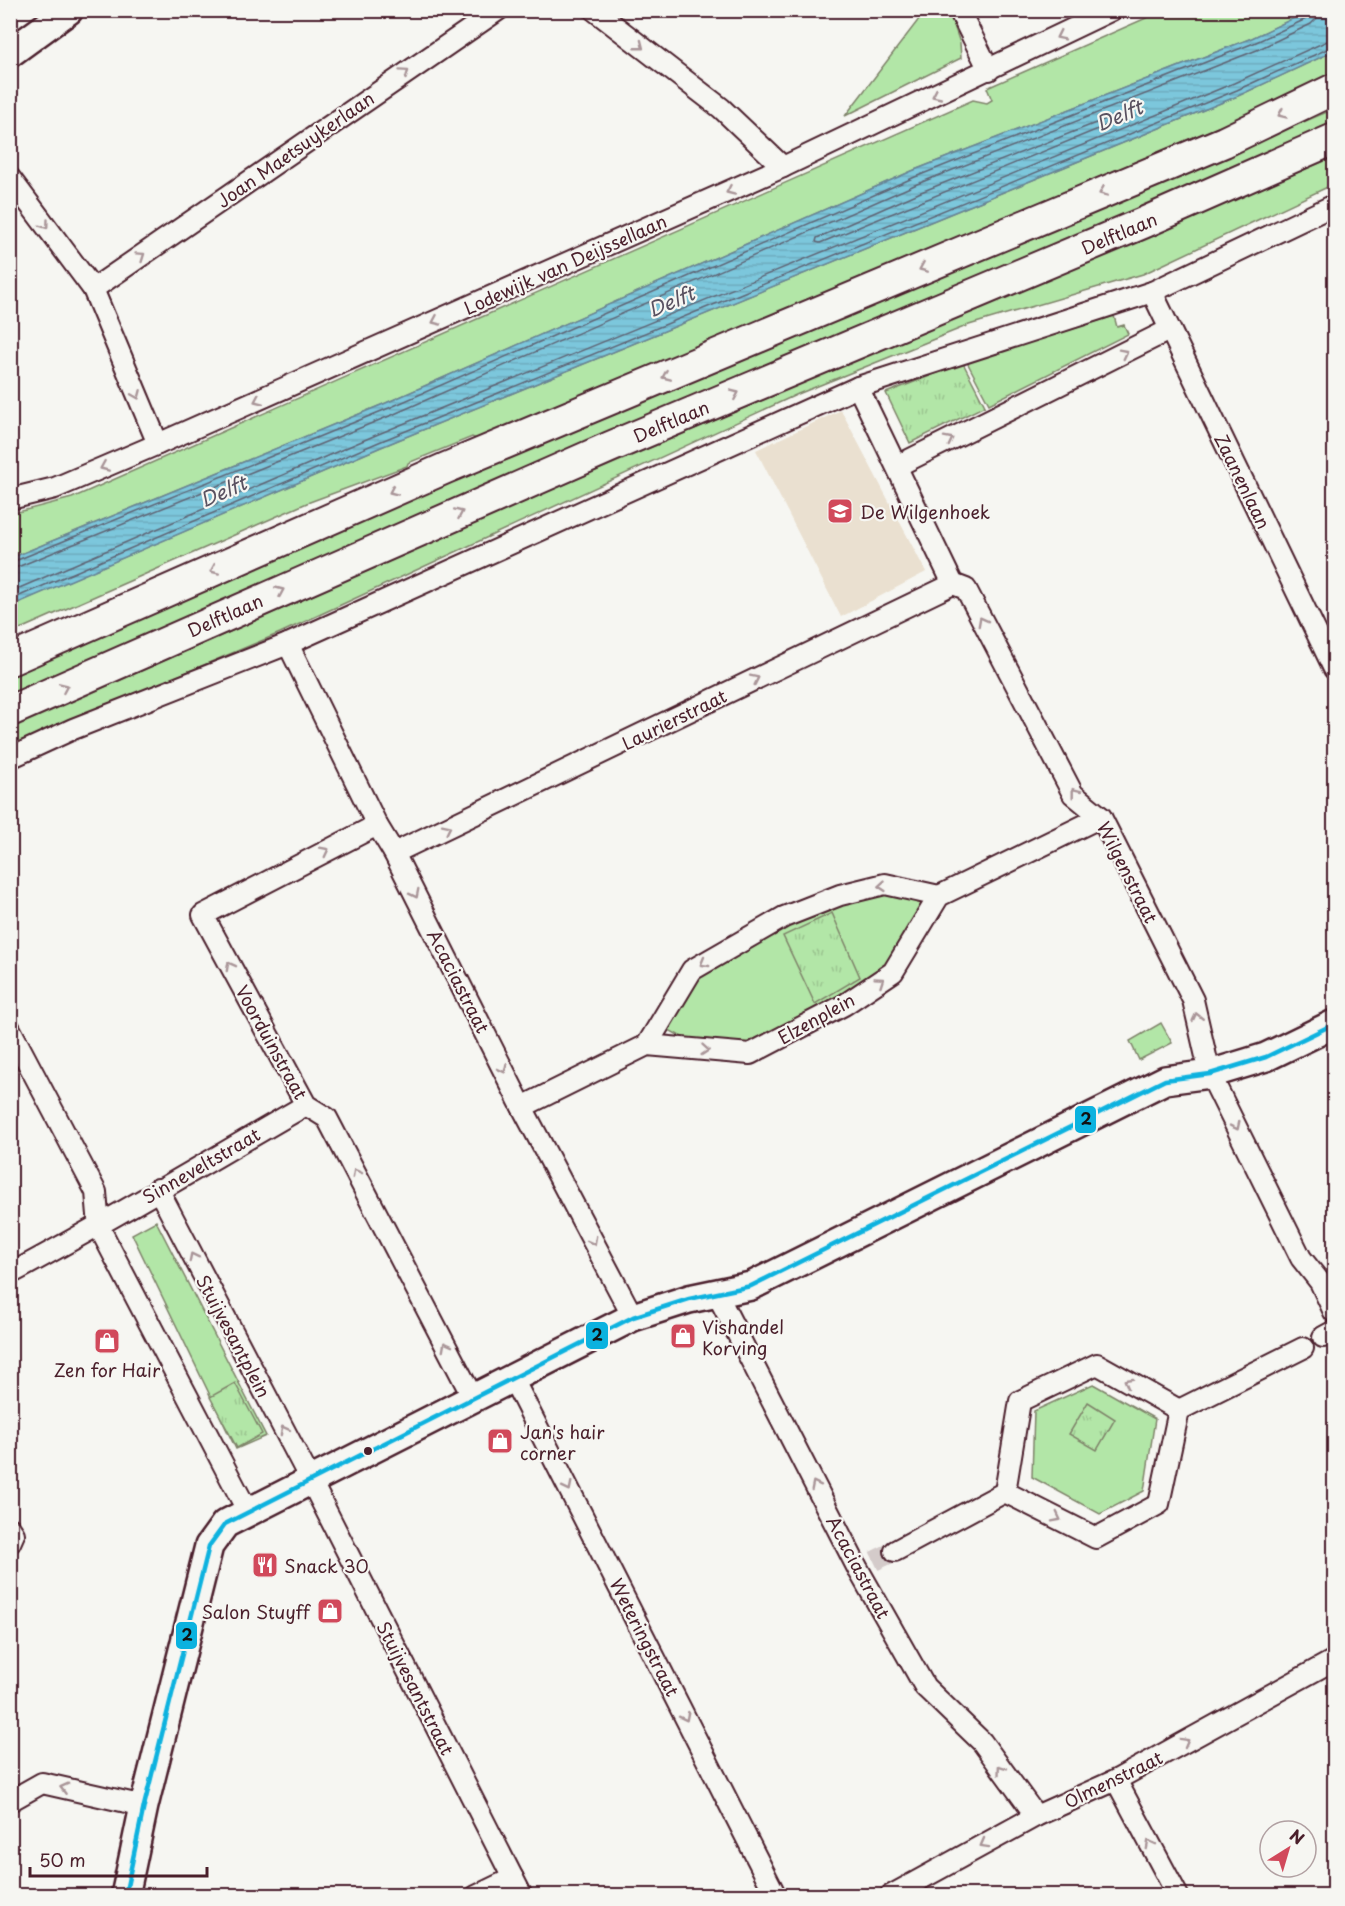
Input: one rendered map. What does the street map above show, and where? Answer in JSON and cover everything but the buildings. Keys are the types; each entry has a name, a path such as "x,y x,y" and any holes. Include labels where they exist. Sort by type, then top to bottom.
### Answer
{"main road":[{"path":"10,660 446,468 1224,142 1335,89"},
{"name":"Delftlaan","path":"10,711 599,452 1143,224 1335,139"}],"street":[{"path":"10,53 69,10"},
{"name":"Joan Maetsuykerlaan","path":"93,289 498,10"},
{"path":"594,10 721,108 783,167"},
{"path":"960,10 989,70"},
{"name":"Lodewijk van Deijssellaan","path":"10,499 55,488 158,444 783,167 1112,10"},
{"path":"10,178 93,289 158,444"},
{"path":"10,758 73,729 288,644 858,387 1152,292 1335,205"},
{"name":"Zaanenlaan","path":"1152,292 1335,669"},
{"path":"897,466 1169,330"},
{"name":"Wilgenstraat","path":"858,387 953,584 966,589 1074,794 1101,817 1193,1000 1210,1074 1301,1258 1320,1282 1335,1312"},
{"name":"Laurierstraat","path":"394,853 953,584"},
{"name":"Acaciastraat","path":"288,644 377,825 394,853 522,1107 633,1317"},
{"path":"522,1107 647,1045 692,970 784,917 840,895 885,884 939,896 1101,817"},
{"name":"Voorduinstraat","path":"377,825 203,915 306,1106 327,1118 473,1398"},
{"name":"Elzenplein","path":"647,1045 750,1054 844,1005 893,972 939,896"},
{"path":"125,1896 144,1806 209,1546 225,1524 633,1317 689,1299 751,1286 1165,1080 1210,1074 1266,1057 1335,1024"},
{"path":"10,1029 96,1192 99,1227 248,1512"},
{"name":"Sinneveltstraat","path":"10,1274 99,1227 158,1189 306,1106"},
{"name":"Stuijvesantplein","path":"158,1189 311,1481"},
{"name":"Acaciastraat","path":"717,1294 866,1565 925,1687 982,1742 1036,1816"},
{"path":"1179,1410 1303,1348"},
{"path":"1005,1492 1020,1401 1097,1364 1179,1410"},
{"name":"Weteringstraat","path":"513,1379 776,1896"},
{"path":"1005,1492 1096,1538 1159,1504 1179,1410"},
{"name":"Stuijvesantstraat","path":"311,1481 522,1896"},
{"path":"895,1551 1005,1492"},
{"path":"10,1528 14,1534 10,1543"},
{"name":"Olmenstraat","path":"890,1896 1036,1816 1116,1780 1335,1660"},
{"path":"1116,1780 1178,1896"},
{"path":"10,1801 42,1783 144,1806"},
{"path":"476,1896 513,1878"}],"shaded area":[{"name":"De Wilgenhoek","path":"841,410 926,572 841,617 756,450"}],"green space":[{"path":"926,10 949,11 960,43 961,58 845,116"},
{"path":"1162,11 1309,11 1252,38 912,171 386,403 11,558 10,514 72,498 973,100 987,103 992,100 987,88"},
{"path":"1334,51 1334,77 1323,83 476,439 472,437 408,463 407,466 307,503 11,633 10,606 381,447 1240,95"},
{"path":"1334,109 1334,129 11,695 10,676 290,551"},
{"path":"1334,157 1334,184 1143,274 969,325 798,394 280,633 11,746 10,729 537,496"},
{"path":"1114,316 1117,327 1124,325 1128,334 989,404 967,362"},
{"path":"963,363 985,406 910,443 886,393"},
{"path":"884,889 939,896 888,968 748,1045 695,1044 667,1029 702,970 825,904"},
{"path":"832,913 860,977 815,1004 783,936"},
{"path":"1161,1023 1172,1043 1139,1060 1130,1041"},
{"path":"156,1221 266,1436 236,1449 132,1234"},
{"path":"235,1383 262,1434 237,1448 210,1397"},
{"path":"1093,1384 1155,1419 1144,1491 1100,1514 1032,1477 1034,1411"},
{"path":"1088,1402 1115,1419 1097,1450 1069,1434"}],"water":[{"name":"Delft","path":"1309,11 1334,11 1334,51 1240,95 381,447 11,606 11,558 386,403 912,171 1252,38"}],"tunnel":[{"path":"874,1561 895,1551"}],"transit line":[{"name":"2","path":"125,1896 144,1806 209,1546 225,1524 633,1317 689,1299 751,1286 1165,1080 1210,1074 1266,1057 1334,1024"}],"place":[{"name":"De Wilgenhoek","path":"840,511"},
{"name":"Vishandel Korving","path":"683,1336"},
{"name":"Zen for Hair","path":"107,1341"},
{"name":"Jan's hair corner","path":"500,1441"},
{"name":"Snack 30","path":"265,1565"},
{"name":"Salon Stuyff","path":"330,1611"}]}
